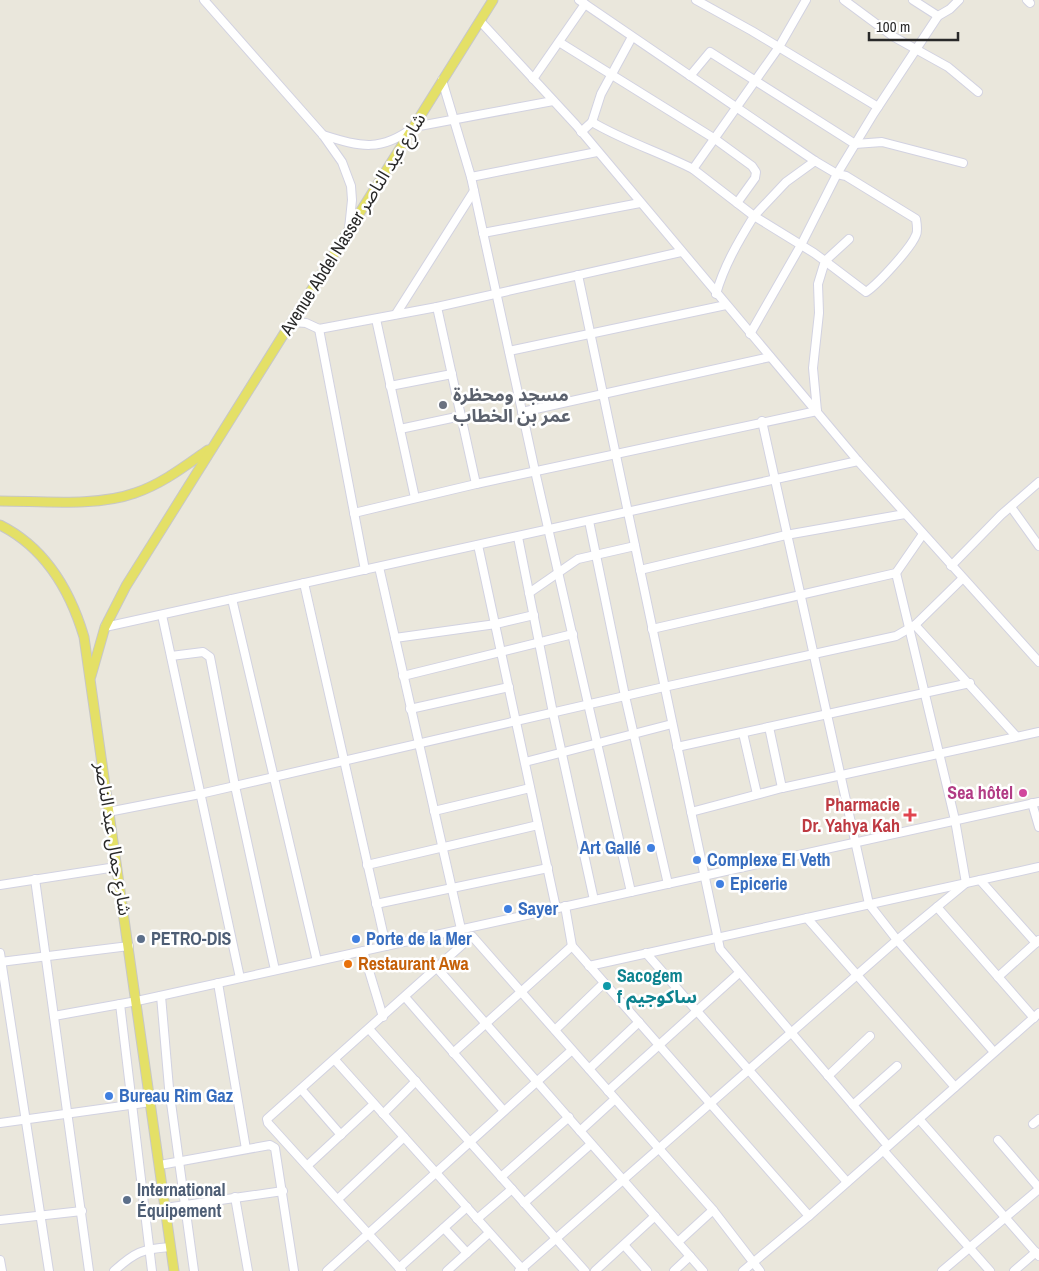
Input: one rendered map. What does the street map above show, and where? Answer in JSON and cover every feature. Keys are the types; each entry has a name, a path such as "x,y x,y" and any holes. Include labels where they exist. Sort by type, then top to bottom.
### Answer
{"main road":[{"name":"Avenue Abdel Nasser شارع عبد الناصر","path":"212,447 349,233 493,0"},
{"path":"0,501 78,501 110,499 134,494 161,481 212,447"},
{"name":"شارع جمال عبد الناصر","path":"91,676 105,627 126,586 212,447"},
{"name":"شارع جمال عبد الناصر","path":"0,525 18,536 43,557 62,583 78,618 91,676 108,812 137,1001 174,1271"}],"street":[{"path":"204,0 323,135 342,162 351,186 352,200 349,233"},
{"path":"696,0 878,106"},
{"path":"693,168 779,47 806,0"},
{"path":"844,0 894,37 948,67 978,92"},
{"path":"913,0 938,16"},
{"path":"750,334 801,244 837,174 878,106 938,16 950,9 959,0"},
{"path":"534,80 582,2 815,160 837,174 846,176 916,220 918,233 875,286 866,292 801,244 754,216 693,168 656,150 620,138 592,122"},
{"path":"480,21 581,132 858,461 962,579 1039,662"},
{"path":"581,132 592,122 601,94 632,37"},
{"path":"559,42 740,155 756,172 755,178 737,203"},
{"path":"690,76 707,53 710,52 855,144 882,142 963,163"},
{"path":"442,80 471,177 535,471 631,892"},
{"path":"323,135 357,145 380,145 400,138 414,127 554,101"},
{"path":"471,177 598,152"},
{"path":"716,294 726,266 754,216 786,182 815,160"},
{"path":"396,314 474,191"},
{"path":"483,233 640,202"},
{"path":"817,411 813,368 819,313 818,284 824,262 849,239"},
{"path":"293,322 306,323 320,329 376,319 681,252"},
{"path":"578,275 720,950 853,1105 886,1148 990,1271"},
{"path":"509,351 726,305"},
{"path":"437,307 476,484"},
{"path":"376,319 415,498"},
{"path":"320,329 365,570"},
{"path":"522,412 770,358"},
{"path":"390,386 452,374"},
{"path":"354,513 616,453 817,411"},
{"path":"400,429 461,416"},
{"path":"762,422 869,904 897,940 994,1052"},
{"path":"105,627 858,461"},
{"path":"951,566 1039,482"},
{"path":"1011,507 1039,546"},
{"path":"640,570 786,534 905,514"},
{"path":"589,520 625,696 668,884"},
{"path":"652,629 896,572 922,534"},
{"path":"518,537 553,714 594,900"},
{"path":"478,545 548,868 572,946 809,1216"},
{"path":"529,593 578,559 635,546"},
{"path":"379,567 461,929"},
{"path":"896,572 913,627 925,694 955,820 966,883"},
{"path":"108,812 200,794 553,714 664,686 896,636 913,627 962,579"},
{"path":"304,583 386,946"},
{"path":"232,599 316,961"},
{"path":"162,614 240,978"},
{"path":"395,638 496,624 534,614"},
{"path":"913,627 970,683 1016,736"},
{"path":"403,676 573,634"},
{"path":"171,656 203,652 210,657 235,786 275,970"},
{"path":"677,747 970,683"},
{"path":"410,709 509,687"},
{"path":"525,762 672,724"},
{"path":"769,727 782,788"},
{"path":"691,812 782,788 939,752 1039,732"},
{"path":"743,733 757,794"},
{"path":"434,811 530,788"},
{"path":"54,1016 161,996 1036,803 1039,827"},
{"path":"368,865 538,825"},
{"path":"0,885 116,867"},
{"path":"589,966 1039,867"},
{"path":"376,904 548,868"},
{"path":"35,879 89,1271"},
{"path":"980,880 1038,942 998,977"},
{"path":"335,1060 521,1270 897,940 966,883"},
{"path":"743,1271 809,1216 1036,1015 998,977 937,906"},
{"path":"807,918 955,1087"},
{"path":"467,1207 400,1269 267,1121 268,1116 335,1060 472,936 713,1210 749,1254 760,1271"},
{"path":"1,962 129,946"},
{"path":"453,1053 572,946"},
{"path":"363,951 383,1017"},
{"path":"0,953 49,1271"},
{"path":"646,953 847,1182"},
{"path":"437,968 703,1271"},
{"path":"608,1091 739,973"},
{"path":"218,983 246,1149"},
{"path":"555,1030 604,983"},
{"path":"161,996 169,1088 194,1271"},
{"path":"405,997 504,1111"},
{"path":"120,1004 152,1271"},
{"path":"589,1069 639,1022"},
{"path":"369,1029 585,1271"},
{"path":"828,1076 870,1036"},
{"path":"327,1271 337,1268 368,1233 572,1050"},
{"path":"853,1105 897,1066"},
{"path":"383,1114 416,1081"},
{"path":"301,1089 341,1135"},
{"path":"580,1130 615,1098"},
{"path":"0,1123 151,1102"},
{"path":"308,1165 374,1104"},
{"path":"501,1177 569,1117"},
{"path":"919,1119 1037,1254 1014,1271"},
{"path":"338,1198 404,1137"},
{"path":"942,1271 1039,1188 998,1140"},
{"path":"524,1203 591,1144"},
{"path":"160,1166 270,1145 275,1148 294,1271"},
{"path":"477,1219 512,1189"},
{"path":"165,1208 282,1191"},
{"path":"235,1198 248,1271"},
{"path":"678,1242 713,1210"},
{"path":"0,1220 82,1211"},
{"path":"595,1271 655,1216"},
{"path":"444,1228 467,1253"},
{"path":"447,1271 490,1233"},
{"path":"624,1245 647,1271"},
{"path":"114,1271 132,1255 150,1249 170,1247"},
{"path":"674,1271 690,1256"},
{"path":"0,1260 2,1271"}],"place":[{"name":"مسجد ومحظرة عمر بن الخطاب","path":"443,405"},
{"name":"Sea hôtel","path":"1023,793"},
{"name":"Pharmacie Dr. Yahya Kah","path":"910,815"},
{"name":"Art Gallé","path":"651,848"},
{"name":"Complexe El Veth","path":"697,860"},
{"name":"Epicerie","path":"720,884"},
{"name":"Sayer","path":"508,909"},
{"name":"PETRO-DIS","path":"141,939"},
{"name":"Porte de la Mer","path":"356,939"},
{"name":"Restaurant Awa","path":"348,964"},
{"name":"Sacogem f ساكوجيم","path":"607,986"},
{"name":"Bureau Rim Gaz","path":"109,1096"},
{"name":"International Équipement","path":"127,1200"}]}
